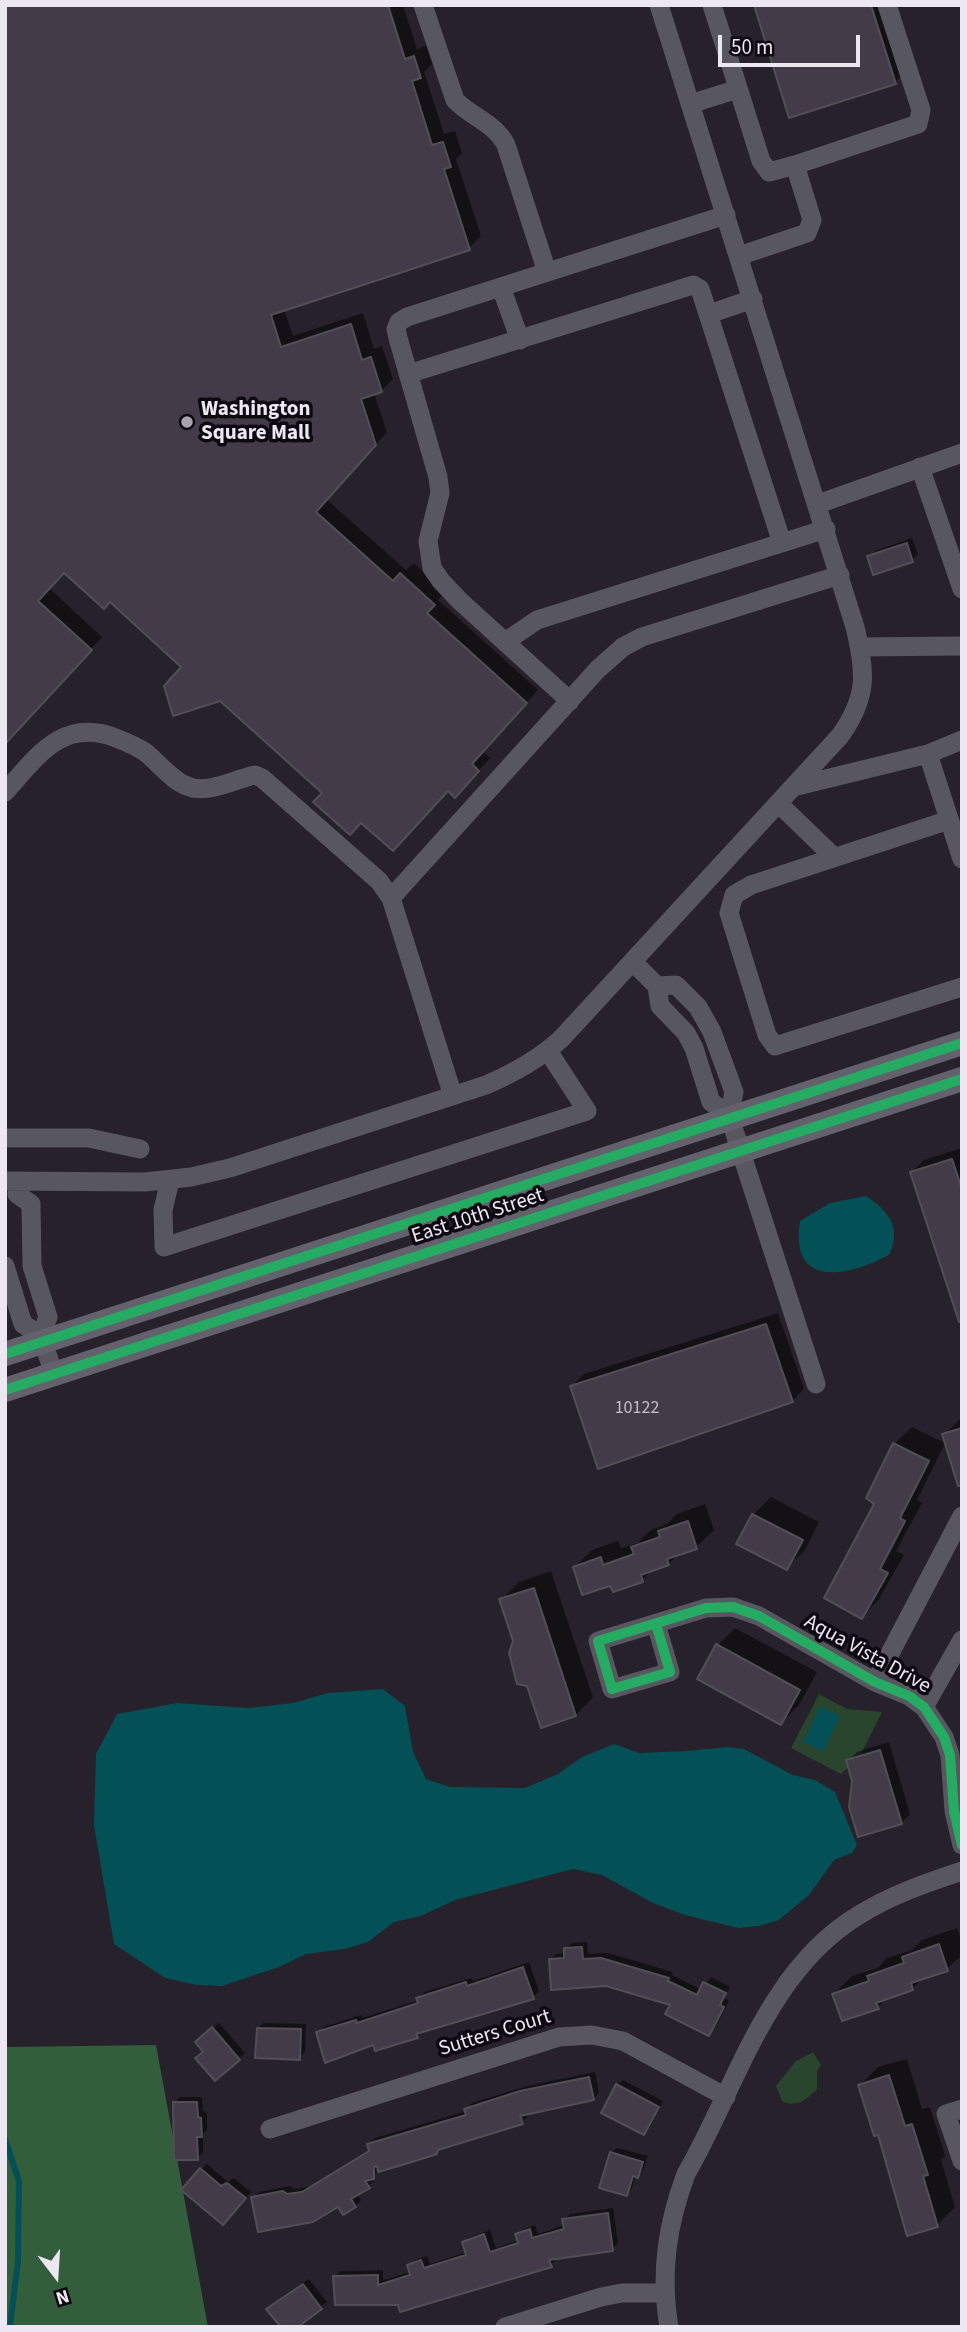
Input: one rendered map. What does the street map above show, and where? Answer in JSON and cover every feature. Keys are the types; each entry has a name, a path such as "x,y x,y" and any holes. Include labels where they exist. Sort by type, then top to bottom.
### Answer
{"main road":[{"name":"East 10th Street","path":"5,1354 42,1339 962,1043"},
{"name":"East 10th Street","path":"5,1390 962,1079"}],"street":[{"path":"423,5 455,100 464,110 500,133 506,145 547,272"},
{"path":"11,1189 170,1180 230,1168 453,1096 512,1074 548,1051 561,1039 840,736 854,716 863,679 860,647 818,504 784,374 753,299 659,5"},
{"path":"712,5 761,161 769,172 795,166 918,124 921,110 887,5"},
{"path":"690,104 738,89"},
{"path":"739,256 807,233 812,220 795,166"},
{"path":"570,701 460,601 432,568 428,541 440,493 438,477 396,330 399,322 407,317 726,215"},
{"path":"408,374 693,285 700,289 709,314 782,542"},
{"path":"501,287 520,340"},
{"path":"709,314 753,299"},
{"path":"818,504 962,453"},
{"path":"920,467 962,589"},
{"path":"505,642 537,620 826,529"},
{"path":"391,898 611,656 638,639 671,627 840,575"},
{"path":"860,647 962,646"},
{"path":"5,792 57,739 71,733 104,733 129,742 187,786 206,788 255,775 262,778 379,881 391,898 453,1096"},
{"path":"793,787 928,754 962,740"},
{"path":"928,754 962,859"},
{"path":"778,803 834,857"},
{"path":"949,820 761,882 734,895 729,913 767,1035 775,1046 962,987"},
{"path":"713,874 734,895"},
{"path":"633,962 657,986 660,1006 678,1023 694,1048 711,1102 730,1117 816,1384"},
{"path":"170,1180 163,1210 164,1247 587,1111 548,1051"},
{"path":"5,1138 89,1138 140,1149"},
{"path":"11,1189 31,1204 32,1266 48,1317 42,1339"},
{"path":"5,1266 23,1324 42,1339 54,1374"},
{"path":"875,1682 962,1516"},
{"name":"Aqua Vista Drive","path":"656,1624 706,1608 726,1606 746,1611 875,1682 909,1696 924,1707 942,1731 948,1749 954,1811 962,1845"},
{"path":"924,1707 962,1640"},
{"path":"669,2327 665,2293 666,2250 677,2199 686,2174 774,2002 800,1966 824,1941 874,1906 906,1891 962,1871"},
{"name":"Sutters Court","path":"270,2129 559,2037 577,2035 596,2035 631,2044 726,2097"},
{"path":"962,2109 946,2115 962,2161"},
{"path":"505,2327 601,2297 622,2293 665,2293"}],"green space":[{"path":"819,1694 847,1709 882,1712 860,1756 841,1774 791,1748"},
{"path":"156,2045 208,2327 5,2327 5,2047"},
{"path":"813,2052 821,2065 817,2071 817,2089 801,2102 792,2104 782,2101 776,2086 795,2062"}],"water":[{"path":"866,1196 887,1214 894,1228 893,1245 889,1255 856,1269 840,1272 825,1272 813,1267 804,1258 799,1243 800,1221 830,1203"},
{"path":"383,1689 405,1706 413,1752 426,1779 450,1787 525,1788 558,1774 582,1757 614,1744 639,1753 727,1747 744,1749 793,1775 815,1780 835,1792 857,1845 852,1853 834,1860 809,1895 779,1920 759,1926 738,1928 685,1915 653,1903 602,1875 573,1869 455,1900 421,1916 394,1922 368,1942 345,1949 306,1954 279,1967 222,1986 197,1985 165,1978 114,1944 94,1825 96,1754 117,1714 177,1703 248,1708 293,1703 328,1693"},
{"path":"820,1706 840,1716 823,1751 803,1742"}],"building":[{"name":"Washington Square Mall","path":"5,5 388,5 405,59 414,56 421,78 412,81 432,145 443,142 451,167 444,169 470,250 271,315 281,347 351,324 362,360 371,357 382,392 361,399 376,445 316,512 393,581 400,573 435,605 427,613 527,703 472,764 479,771 455,798 448,791 393,851 361,823 350,835 313,802 322,793 220,701 173,716 164,686 181,667 110,602 104,609 64,573 38,601 92,650 5,744"},
{"path":"754,5 871,5 896,84 789,118"},
{"path":"907,543 913,562 873,575 867,556"},
{"path":"952,1159 962,1189 962,1322 959,1322 910,1172"},
{"path":"766,1324 793,1402 598,1469 570,1386"},
{"path":"962,1428 962,1486 958,1486 942,1434"},
{"path":"893,1443 929,1461 900,1518 905,1521 880,1569 888,1573 862,1619 824,1598 874,1504 866,1498"},
{"path":"752,1514 803,1540 787,1570 736,1544"},
{"path":"688,1521 697,1549 667,1559 669,1565 641,1575 643,1582 613,1592 610,1586 582,1595 573,1567 601,1557 603,1565 634,1554 631,1547 660,1537 658,1531"},
{"path":"534,1588 576,1716 541,1728 527,1686 517,1684 509,1653 513,1641 499,1599"},
{"path":"716,1644 800,1690 781,1725 697,1679"},
{"path":"880,1750 902,1824 858,1837 849,1807 852,1781 846,1760"},
{"path":"939,1944 948,1971 911,1983 913,1990 876,2003 879,2009 842,2021 832,1994 869,1981 867,1976 904,1963 902,1957"},
{"path":"582,1947 583,1959 601,1958 669,1978 668,1981 697,1995 703,1982 726,1993 720,2005 724,2007 709,2036 665,2014 670,2005 606,1986 551,1990 549,1959 564,1958 564,1948"},
{"path":"523,1967 534,1999 416,2034 418,2038 375,2051 373,2045 325,2063 316,2032 356,2020 357,2023 418,2003 416,1998 466,1982 467,1986"},
{"path":"212,2027 240,2060 215,2081 195,2058 203,2052 195,2042"},
{"path":"257,2028 301,2029 300,2060 255,2058"},
{"path":"889,2075 905,2126 912,2124 928,2175 923,2176 938,2227 907,2236 878,2135 874,2136 858,2085"},
{"path":"589,2077 594,2100 520,2116 523,2124 438,2150 437,2154 412,2162 378,2172 377,2166 374,2167 374,2179 365,2181 370,2188 351,2199 356,2207 343,2215 338,2207 313,2222 258,2232 251,2197 283,2191 287,2194 302,2192 369,2151 367,2144 466,2115 464,2109 520,2091"},
{"path":"616,2084 659,2107 644,2135 601,2113"},
{"path":"173,2102 197,2102 202,2137 197,2137 198,2160 174,2160"},
{"path":"610,2152 643,2162 638,2178 633,2176 627,2196 599,2188"},
{"path":"200,2168 221,2186 227,2183 246,2198 223,2225 181,2190"},
{"path":"608,2213 613,2251 549,2260 552,2267 400,2312 398,2305 335,2305 333,2276 378,2275 378,2285 410,2275 407,2265 421,2260 424,2268 466,2255 462,2242 484,2234 490,2252 518,2243 515,2234 530,2229 532,2238 564,2229 562,2219"},
{"path":"303,2284 322,2309 298,2327 281,2327 266,2309"}],"waterway":[{"path":"5,2139 19,2181 18,2261 10,2327"}],"cycle path":[{"path":"5,1354 962,1043"},
{"path":"5,1390 962,1079"},
{"path":"656,1624 670,1672 612,1689 598,1641 706,1608 733,1607 759,1616 875,1682 909,1696 924,1707 944,1737 950,1755 954,1811 962,1845"}],"place":[{"name":"Washington Square Mall","path":"187,422"}]}
